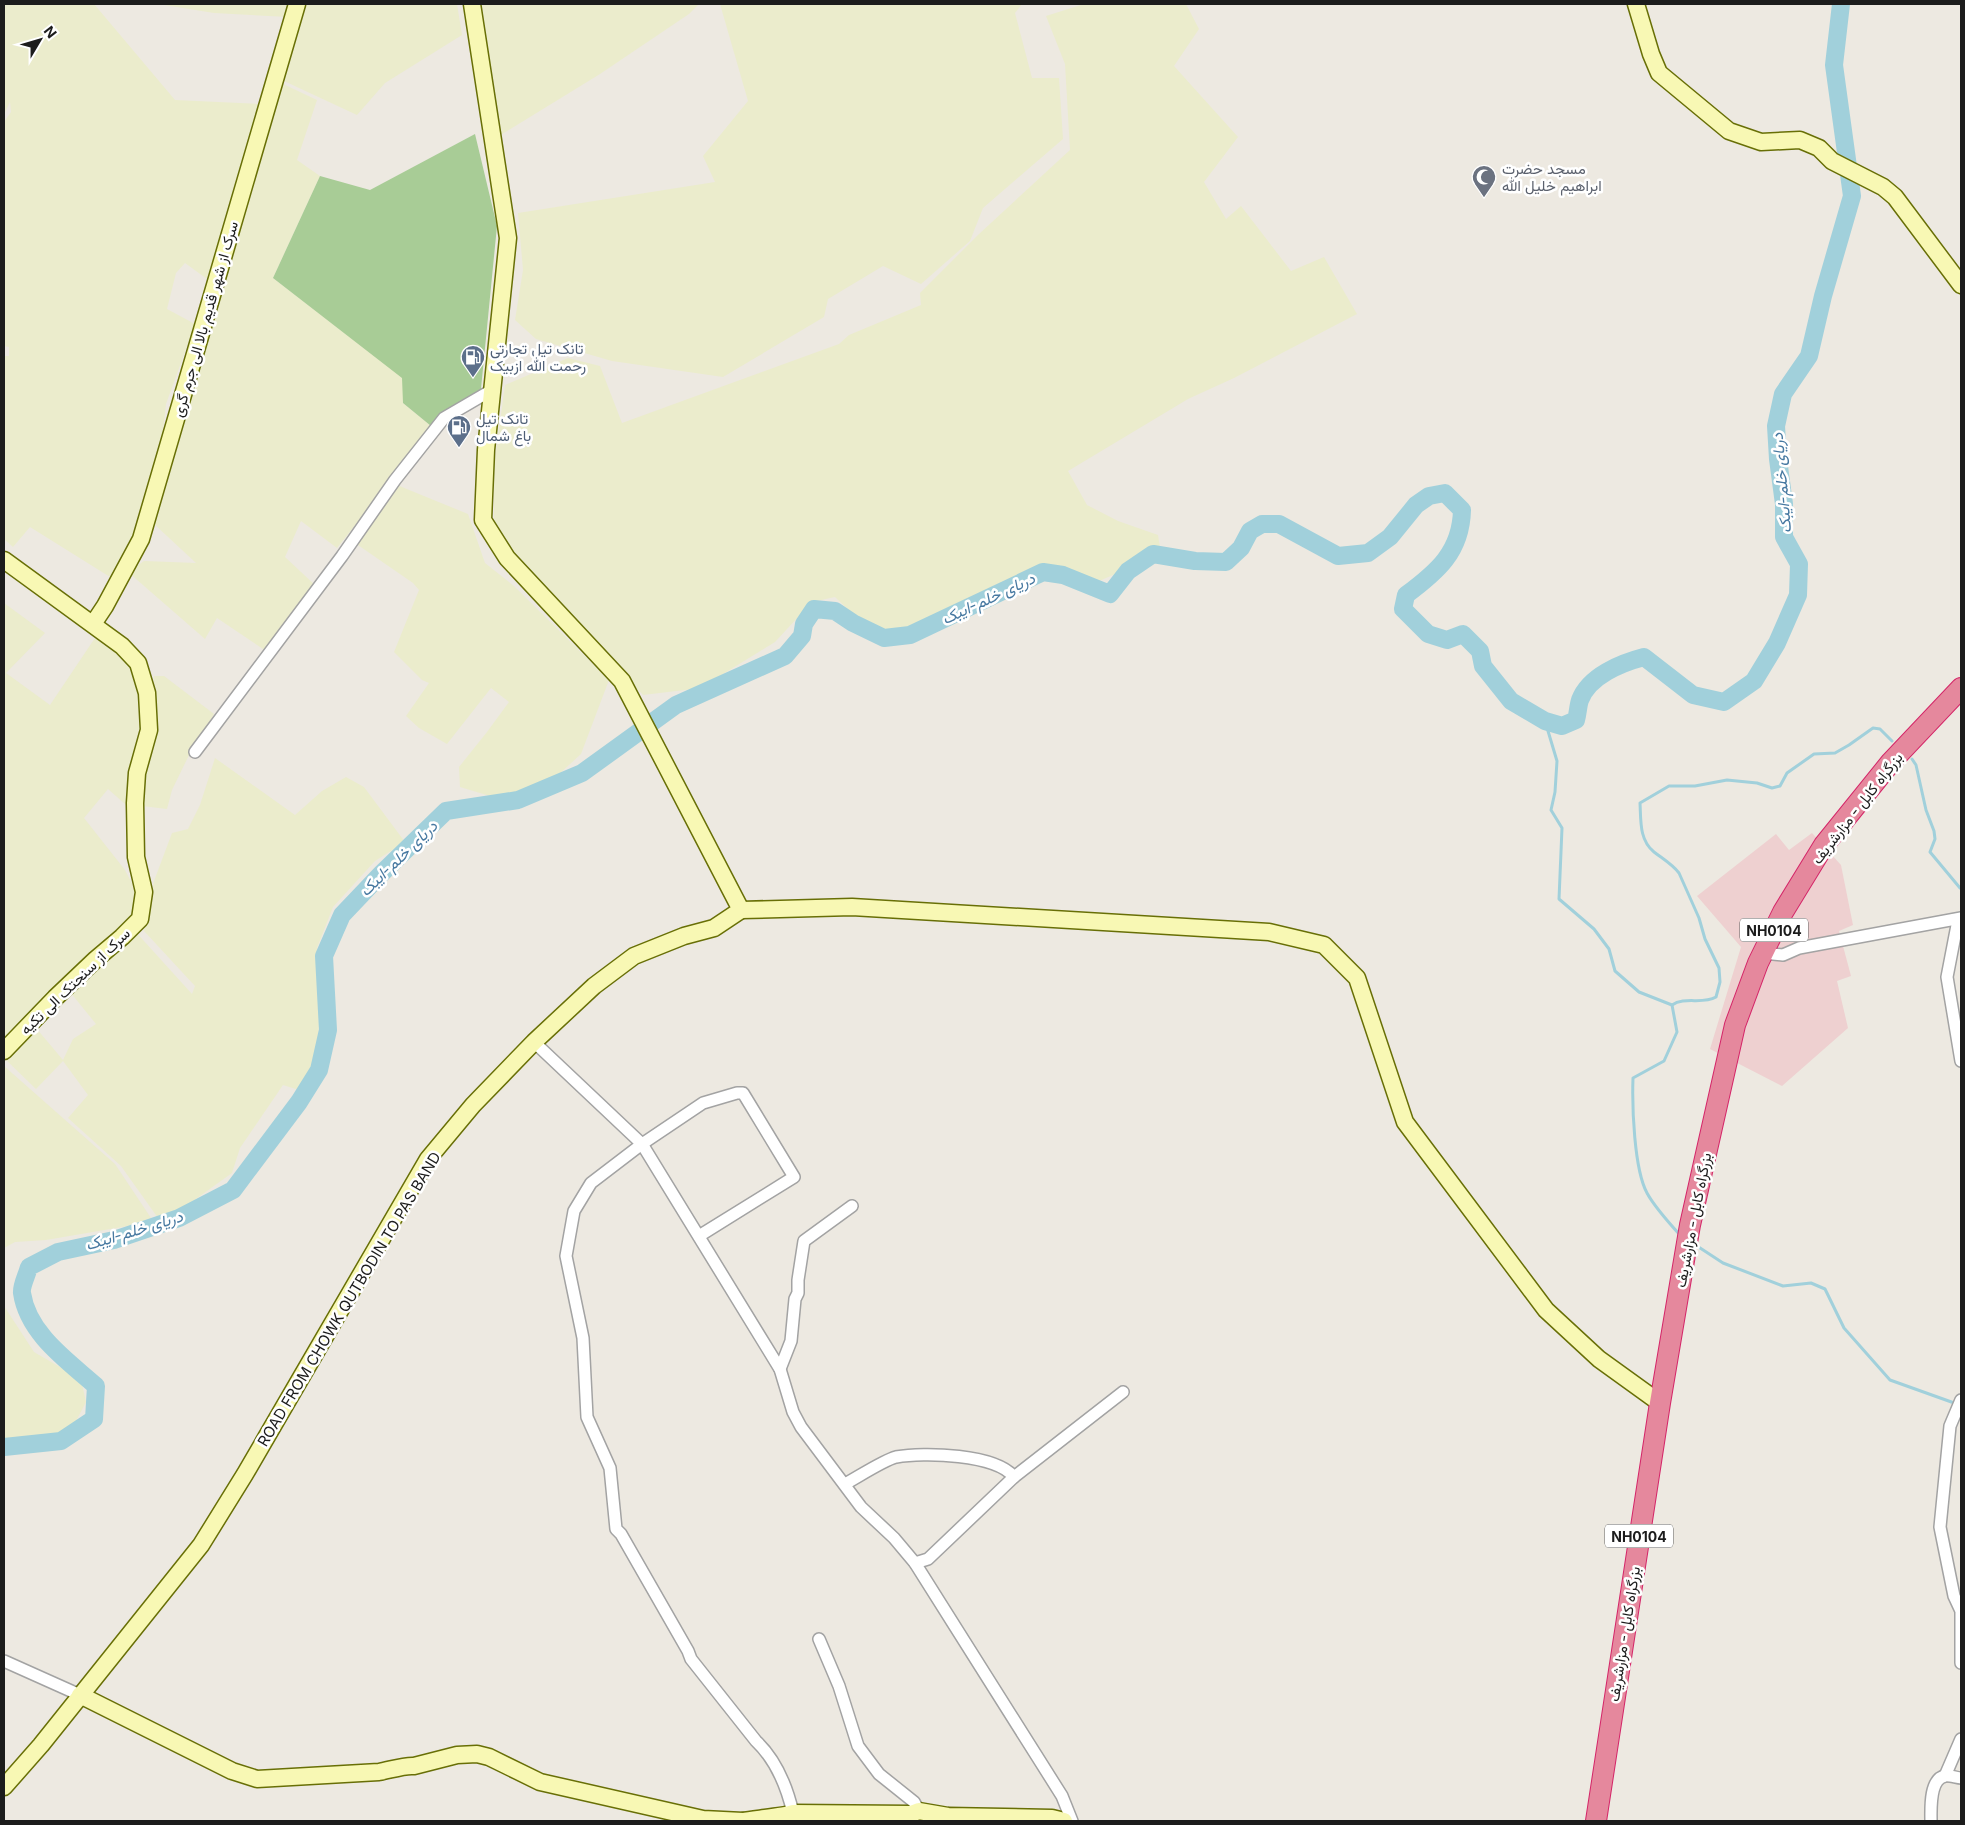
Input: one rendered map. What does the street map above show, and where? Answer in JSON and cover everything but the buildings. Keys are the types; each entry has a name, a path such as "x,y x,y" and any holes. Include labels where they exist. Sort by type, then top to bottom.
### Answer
{"highway":[{"name":"بزرگراه کابل - مزارشریف","path":"1596,1821 1685,1251 1735,1025 1763,952 1783,912 1824,844 1891,762 1961,688"}],"main road":[{"name":"سرک از شهر قدیم بالا الی جرم گری","path":"93,624 105,606 141,539 296,4"},
{"path":"472,4 508,238 486,450 483,520 507,558 622,681 741,910 852,907 1269,932 1324,945 1357,978 1405,1122 1546,1310 1599,1359 1660,1402"},
{"path":"1636,4 1651,54 1659,73 1729,131 1762,142 1800,140 1819,148 1838,164 1883,187 1895,197 1961,285"},
{"name":"سرک از سنجتک الی تکیه","path":"4,560 122,646 138,663 147,693 149,730 137,773 135,804 136,857 144,892 140,919 66,987 4,1051"},
{"name":"ROAD FROM CHOWK QUTBODIN TO PAS BAND","path":"4,1787 201,1545 260,1449 428,1159 473,1105 534,1042 594,986 634,956 684,936 714,928 741,910"},
{"path":"80,1695 232,1771 257,1779 379,1772 414,1766 457,1755 477,1754 489,1757 540,1782 703,1819 743,1821 788,1816 793,1813 911,1814 919,1811 948,1816 1052,1818 1064,1821"}],"street":[{"path":"195,752 331,571 395,480 444,418 492,390"},
{"path":"1763,952 1783,955 1799,948 1960,921 1947,978 1961,1061"},
{"path":"534,1042 642,1144 780,1369 793,1412 801,1427 861,1507 894,1538 915,1563 1062,1796 1072,1821"},
{"path":"699,1236 794,1177 743,1093 703,1102 642,1144 591,1183 574,1211 566,1256 583,1338 588,1417 610,1468 616,1529 621,1534 691,1659 756,1741 766,1750 787,1788 793,1813"},
{"path":"780,1369 792,1341 795,1299 798,1293 798,1280 804,1242 852,1206"},
{"path":"915,1563 928,1559 1014,1477 1123,1392"},
{"path":"1961,1400 1950,1426 1940,1527 1954,1596 1961,1611 1961,1663"},
{"path":"845,1484 895,1457 937,1454 977,1459 1008,1470 1014,1477"},
{"path":"819,1639 839,1686 858,1746 879,1774 914,1802 919,1811"},
{"path":"4,1661 80,1695"},
{"path":"1931,1821 1931,1793 1940,1779 1945,1776 1961,1739"},
{"path":"1945,1776 1961,1778"}],"shaded area":[{"path":"1812,833 1841,865 1853,925 1839,931 1851,976 1837,981 1848,1028 1782,1086 1710,1049 1741,947 1697,896 1776,834 1789,850"}],"green space":[{"path":"4,4 94,4 175,100 259,104 237,187 207,279 185,263 176,273 167,309 195,324 166,404 161,449 133,537 110,577 30,527 13,547 4,539 4,356 9,356 9,347 4,346 4,122 11,112 10,102 4,114"},
{"path":"158,4 289,4 288,17 214,13"},
{"path":"303,4 457,4 462,35 385,83 357,115 284,81 289,45"},
{"path":"482,4 699,4 689,14 600,74 499,136 480,20"},
{"path":"720,4 1022,4 1015,13 1032,78 1059,78 1063,139 983,208 970,241 921,284 883,266 828,299 824,317 723,377 612,361 536,339 515,320 523,270 518,213 715,182 703,156 748,101"},
{"path":"1084,4 1186,4 1199,29 1174,66 1238,137 1204,182 1226,219 1241,206 1291,271 1324,257 1357,314 1234,378 1188,399 1068,471 1087,505 1118,521 1158,535 1160,547 1120,572 1099,581 1067,568 1034,572 926,621 892,632 858,619 835,597 812,602 775,642 710,682 693,689 643,695 591,641 494,530 494,466 505,385 568,358 600,366 622,423 839,344 849,335 921,305 920,293 979,234 1070,150 1065,64 1046,16"},
{"path":"281,83 317,100 297,160 320,176 273,278 403,378 403,403 431,426 415,450 337,548 301,521 285,557 316,586 266,651 217,618 205,639 128,572 144,561 196,563 153,523"},
{"path":"475,134 497,226 480,399 431,426 403,403 402,378 273,278 320,176 370,190"},
{"path":"397,485 468,514 485,563 514,586 609,680 581,754 557,776 536,790 500,799 460,787 459,767 509,702 491,688 447,744 419,728 406,716 429,683 422,680 394,652 419,590 413,583 355,543"},
{"path":"4,603 45,633 6,673 50,705 99,632 131,658 145,701 133,811 108,789 84,818 125,870 139,897 131,919 4,1045"},
{"path":"154,676 164,676 214,714 190,753 172,790 167,809 142,806"},
{"path":"215,758 295,815 322,791 346,777 364,787 405,842 375,861 333,907 317,948 320,1009 317,1057 299,1090 283,1085 240,1148 232,1173 175,1214 158,1218 121,1166 68,1118 88,1095 63,1061 36,1089 4,1058 31,1022 63,1060 73,1039 96,1024 66,987 134,930 192,994 195,986 144,931 154,881 172,833 188,829 200,805"},
{"path":"4,1066 115,1164 151,1218 128,1226 46,1240 15,1242 4,1248"},
{"path":"4,1306 34,1352 72,1374 82,1384 86,1402 74,1425 55,1436 4,1439"}],"waterway":[{"name":"دریای خلم-ایبک","path":"4,1447 61,1441 94,1419 96,1386 51,1346 32,1321 26,1308 22,1290 29,1267 58,1252 114,1240 179,1218 233,1190 299,1102 319,1070 328,1030 324,956 342,915 381,874 446,811 518,800 582,773 676,705 785,656 802,636 804,624 814,609 835,611 853,623 884,638 910,635 1043,572 1063,575 1110,594 1128,571 1153,554 1195,561 1226,562 1241,548 1250,531 1262,524 1279,524 1338,556 1368,553 1390,537 1416,505 1429,496 1445,493 1462,510 1461,525 1457,538 1445,560 1437,569 1406,595 1403,609 1428,634 1447,640 1463,634 1480,651 1483,666 1511,701 1545,721 1562,726 1576,720 1580,700 1584,692 1598,677 1616,667 1644,657 1693,695 1724,702 1754,681 1777,643 1798,595 1799,564 1784,537 1784,504 1776,426 1783,394 1809,356 1823,296 1852,196 1834,65 1841,4"},
{"path":"1545,721 1557,761 1555,792 1551,810 1562,828 1559,899 1594,929 1609,949 1615,971 1639,992 1672,1005 1677,1032 1664,1061 1633,1078 1633,1104 1639,1169 1643,1182 1654,1204 1680,1235"},
{"path":"1672,1005 1682,1001 1705,1000 1716,997 1720,982 1719,968 1705,939 1699,918 1679,873 1649,847 1643,836 1640,803 1669,786 1695,786 1727,780 1757,783 1772,788 1780,786 1787,773 1814,754 1835,753 1873,728 1880,729 1892,741"},
{"path":"1912,759 1916,765 1926,810 1934,831 1935,839 1930,852 1960,888"},
{"path":"1694,1244 1723,1263 1783,1286 1811,1283 1825,1289 1844,1328 1890,1380 1957,1404"}],"place":[{"name":"مسجد حضرت ابراهیم خلیل الله","path":"1484,198"},
{"name":"تانک تیل تجارتی رحمت الله ازبیک","path":"473,378"},
{"name":"تانک تیل باغ شمال","path":"459,448"}]}
